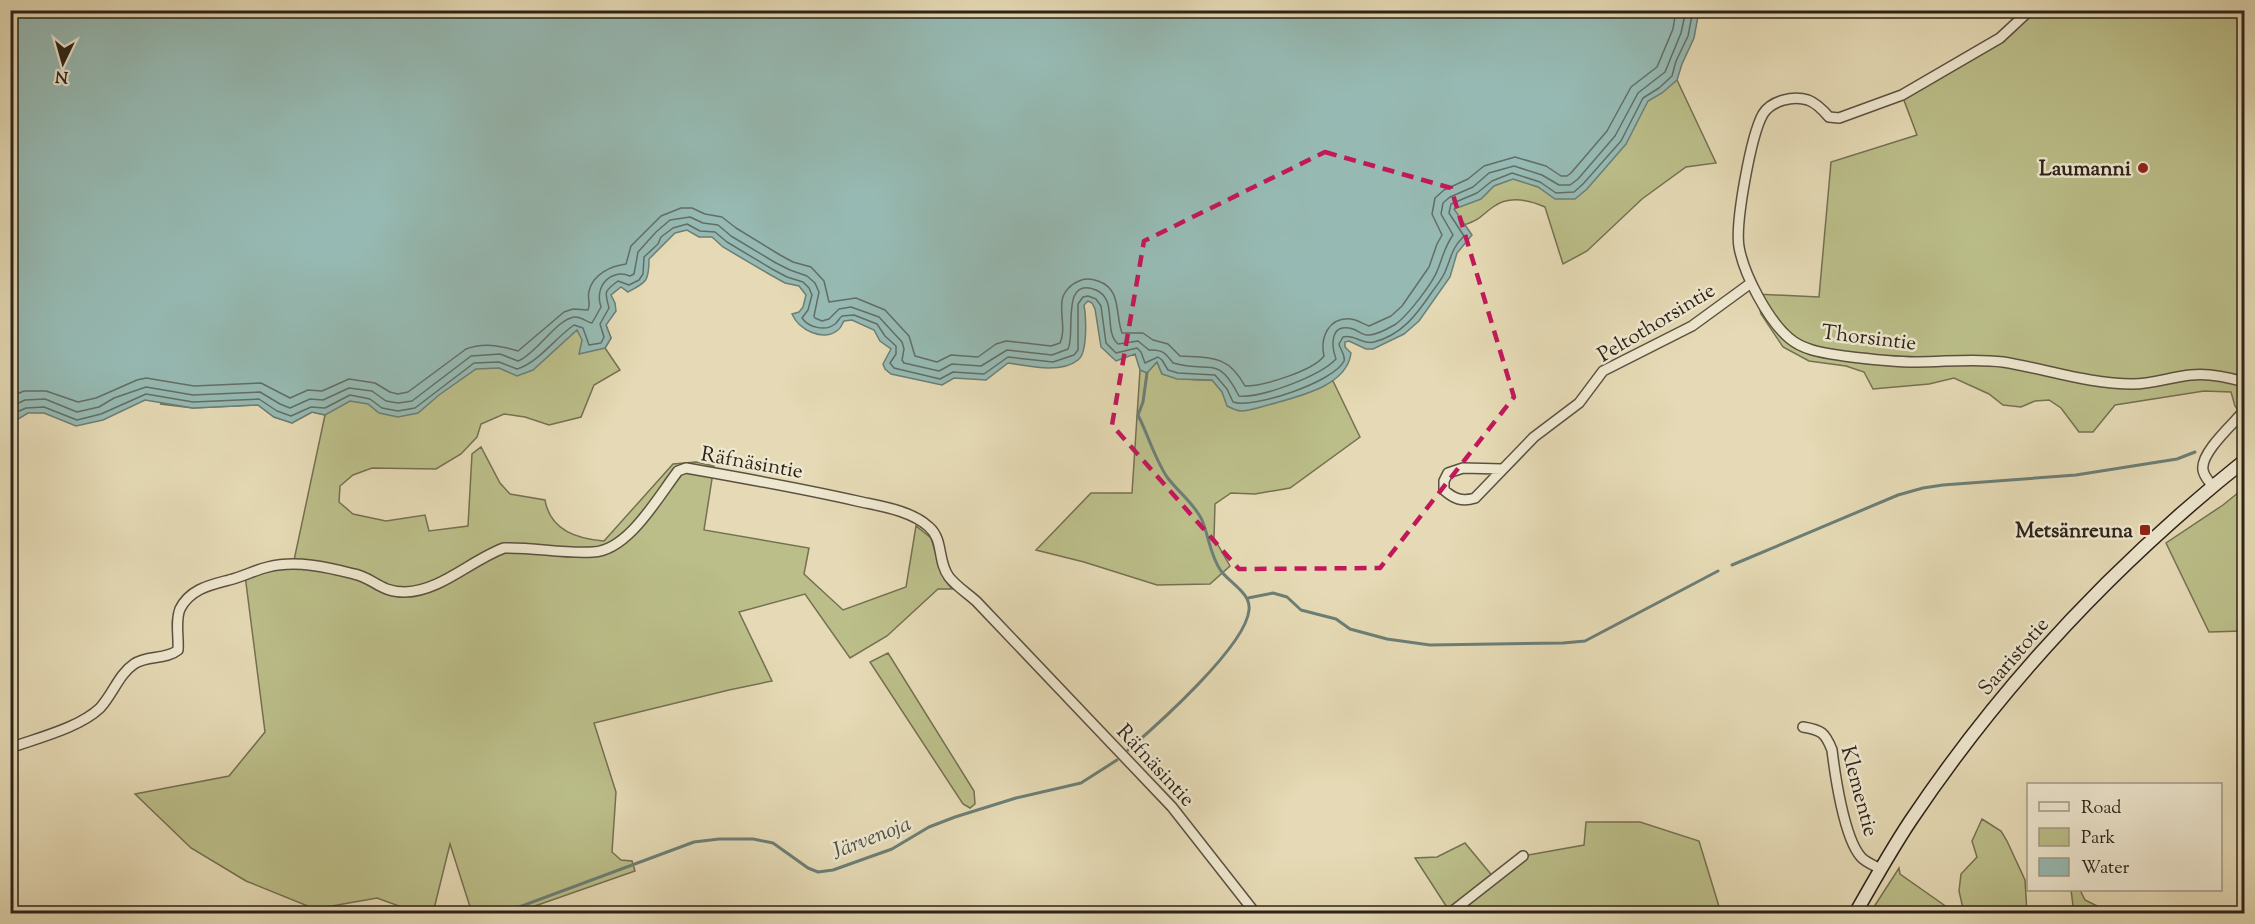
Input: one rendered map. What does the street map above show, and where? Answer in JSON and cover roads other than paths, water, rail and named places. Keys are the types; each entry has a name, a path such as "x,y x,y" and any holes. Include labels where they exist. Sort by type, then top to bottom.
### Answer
{"main road":[{"name":"Saaristotie","path":"1855,914 1910,820 1982,722 2026,669 2153,538 2213,486 2243,468"}],"street":[{"name":"Thorsintie","path":"2030,10 2000,39 1902,95 1839,118 1829,117 1808,100 1796,98 1783,100 1763,113 1742,193 1738,223 1739,246 1751,283 1783,332 1791,340 1819,352 1881,361 2002,362 2109,382 2134,384 2192,375 2214,375 2244,382"},
{"name":"Peltothorsintie","path":"1502,469 1463,468 1448,473 1444,481 1444,490 1458,500 1466,501 1475,498 1534,437 1579,403 1604,371 1692,326 1751,283"},
{"path":"2213,486 2204,475 2202,468 2205,458 2244,411"},
{"name":"Räfnäsintie","path":"10,748 80,722 98,710 124,673 136,663 172,655 178,650 179,611 189,595 209,585 232,580 269,567 293,565 328,568 360,575 381,589 404,592 425,588 490,553 504,548 595,552 612,548 627,536 678,471 686,468 863,502 908,515 930,527 939,540 942,562 948,576 976,601 1172,807 1256,914"},
{"name":"Klementie","path":"1803,727 1819,730 1827,739 1832,750 1845,821 1851,838 1861,857 1881,869"},
{"path":"1449,914 1523,856"}],"water":[{"path":"11,10 1699,11 1694,38 1677,80 1648,101 1626,144 1587,189 1575,199 1555,199 1538,187 1513,179 1494,186 1481,199 1454,209 1472,235 1457,253 1450,277 1419,321 1404,334 1373,349 1366,349 1349,341 1345,342 1345,347 1351,353 1347,365 1330,382 1306,394 1254,409 1239,411 1227,406 1222,392 1212,380 1177,379 1162,374 1157,362 1147,373 1140,370 1135,354 1116,361 1101,347 1095,309 1088,301 1084,305 1085,342 1081,356 1078,360 1063,367 1044,368 1008,363 986,380 954,378 942,385 891,374 883,364 891,349 880,341 874,330 852,320 844,321 838,330 825,335 806,329 795,320 792,314 799,312 803,307 806,295 799,286 785,283 769,274 723,247 712,237 699,237 687,230 675,233 649,259 646,280 643,283 628,292 621,287 611,295 616,311 606,325 611,338 605,348 579,354 582,340 577,330 533,370 517,376 499,368 476,369 418,413 398,417 379,413 368,404 350,401 325,415 312,412 292,423 274,417 258,405 193,408 145,400 103,420 76,426 44,413 28,413 11,421"}],"waterway":[{"name":"Järvenoja","path":"1128,750 1159,723 1217,664 1233,644 1244,625 1249,610 1247,598 1217,565 1199,514 1167,477 1155,455 1138,415 1143,402 1147,373"},
{"path":"1732,565 1898,495 1923,488 2076,475 2177,459 2195,452"},
{"path":"1248,598 1273,593 1287,597 1301,610 1336,619 1350,629 1387,639 1430,645 1563,643 1585,641 1718,571"},
{"name":"Järvenoja","path":"500,914 694,842 753,839 773,843 808,868 818,872 833,870 892,849 929,827 955,817 1016,798 1081,783 1117,760"}],"place":[{"name":"Laumanni","path":"2143,168"},
{"name":"Metsänreuna","path":"2145,530"}]}
